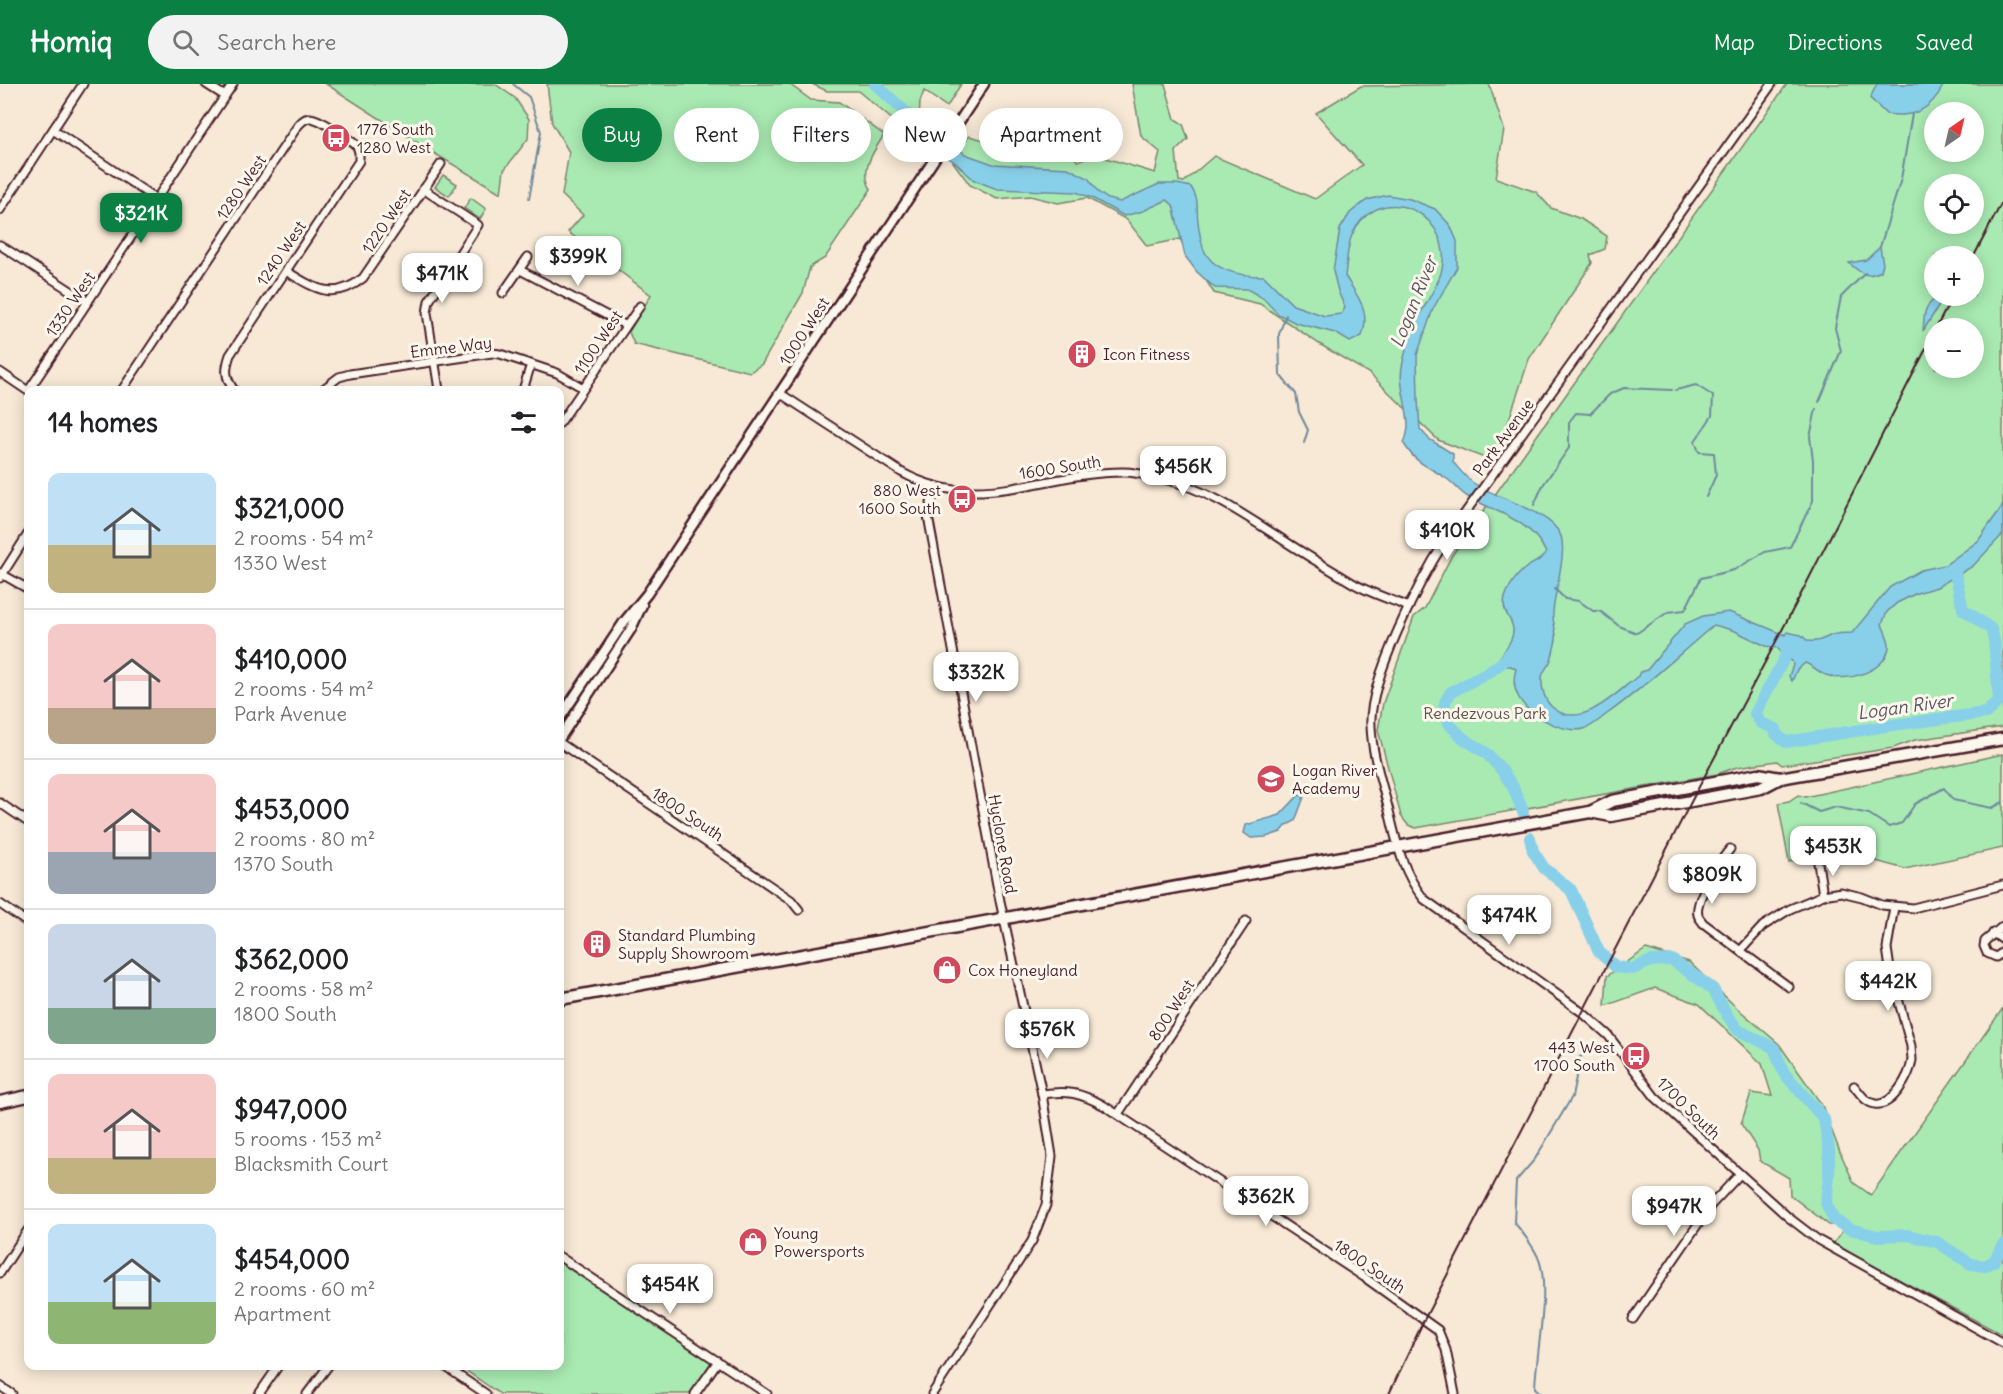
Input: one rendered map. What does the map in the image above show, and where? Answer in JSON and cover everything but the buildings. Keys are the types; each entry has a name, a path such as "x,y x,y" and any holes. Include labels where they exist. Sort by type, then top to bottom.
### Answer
{"highway":[{"path":"564,998 1590,812 1611,816 1761,788 1780,778 2003,739"},
{"path":"0,1102 24,1097"}],"main road":[{"name":"1000 West","path":"564,712 647,594 781,394 984,84"},
{"name":"1000 West","path":"564,732 631,629 647,594"},
{"path":"564,719 631,614"}],"street":[{"path":"0,210 83,84"},
{"path":"206,84 225,96"},
{"name":"1330 West","path":"32,386 233,84"},
{"name":"Park Avenue","path":"1399,848 1378,766 1371,726 1372,701 1409,607 1429,566 1470,505 1772,84"},
{"name":"1280 West","path":"125,386 303,120 310,118 318,120 353,142 359,152"},
{"path":"53,130 156,199"},
{"name":"1240 West","path":"231,386 227,380 226,371 230,355 359,161 359,152"},
{"name":"1220 West","path":"286,271 317,290 334,291 349,288 363,278 441,164"},
{"path":"423,189 478,225 429,301 427,313 438,386"},
{"path":"0,245 88,302"},
{"path":"503,293 528,256"},
{"path":"520,270 625,326"},
{"name":"1100 West","path":"564,417 640,306"},
{"name":"Emme Way","path":"327,386 339,377 350,374 492,353 557,372 583,388"},
{"path":"524,386 531,364"},
{"path":"0,372 24,388"},
{"name":"1600 South","path":"781,394 919,483 935,487 962,492 989,492 1103,473 1127,472 1187,486 1217,499 1354,584 1409,607"},
{"name":"Hyclone Road","path":"932,1394 1032,1241 1046,1205 1052,1156 1042,1094 1003,919 928,516 935,487"},
{"path":"24,540 1,575 24,587"},
{"name":"1800 South","path":"564,746 791,900 799,910"},
{"path":"0,803 24,819"},
{"name":"1700 South","path":"1399,848 1405,869 1424,899 1583,1013 1616,1043 1655,1097 1740,1174 1818,1240 2002,1343"},
{"path":"1730,849 1719,863 1698,906 1698,916 1703,923 1789,987"},
{"path":"1818,863 1823,895"},
{"path":"1741,950 1763,926 1790,909 1823,895 1841,892 1894,907 1913,908 2003,887"},
{"path":"0,904 24,920"},
{"path":"1854,1086 1864,1099 1875,1104 1886,1103 1909,1073 1912,1059 1911,1046 1890,969 1887,948 1894,907"},
{"name":"800 West","path":"1118,1114 1246,921"},
{"path":"2003,926 1985,941 1984,946 1987,953 1996,957 2003,952"},
{"path":"1993,933 2003,940"},
{"name":"1800 South","path":"1042,1094 1063,1091 1084,1095 1118,1114 1364,1277 1438,1330 1446,1350 1455,1394"},
{"path":"1633,1319 1711,1205 1740,1174"},
{"path":"0,1273 24,1236"},
{"path":"564,1260 767,1394"},
{"path":"695,1394 718,1361"},
{"path":"259,1394 276,1370"},
{"path":"307,1394 325,1370"},
{"path":"450,1370 486,1394"},
{"path":"0,1386 12,1394"}],"green space":[{"path":"326,84 495,84 515,98 529,119 528,139 504,170 501,193"},
{"path":"547,84 789,84 811,100 839,102 847,108 771,108 771,162 869,162 867,175 871,189 825,258 810,267 803,293 762,364 750,372 634,344 629,332 651,295 568,232 583,215 562,195 569,152 552,123"},
{"path":"812,84 961,84 947,107 924,91 920,108 883,108 883,112 858,91 827,91"},
{"path":"1132,84 1165,84 1175,119 1183,124 1188,139 1176,151 1179,181 1184,182 1214,156 1315,199 1362,165 1316,113 1361,86 1489,84 1504,129 1496,178 1536,192 1551,208 1581,219 1607,236 1605,249 1590,255 1592,263 1529,359 1495,462 1438,440 1370,374 1321,345 1260,304 1214,293 1180,239 1147,246 1127,220 1087,198 1058,203 1030,196 997,199 970,185 953,162 967,162 969,136 979,139 979,162 1119,162 1155,173 1160,152 1141,136"},
{"name":"Rendezvous Park","path":"1787,84 2003,84 2003,727 1915,740 1893,748 1782,765 1777,761 1737,767 1717,774 1416,828 1408,825 1401,816 1378,730 1383,703 1414,617 1425,608 1452,555"},
{"path":"871,125 883,134 871,156"},
{"path":"443,175 457,184 449,196 435,187"},
{"path":"471,198 486,209 480,219 464,208"},
{"path":"2003,754 2003,848 1905,869 1861,857 1822,857 1789,862 1778,803 1789,801 1798,795 1805,797"},
{"path":"1646,949 1689,962 1779,1044 1822,1105 1854,1183 1871,1195 2003,1008 2003,1335 1833,1244 1847,1225 1829,1225 1790,1195 1789,1178 1760,1161 1758,1150 1741,1124 1751,1093 1772,1096 1762,1064 1699,1004 1655,988 1605,1006 1607,976"},
{"path":"564,1255 718,1361 694,1394 500,1394 465,1370 564,1370"}],"water":[{"path":"1877,84 1942,84 1943,86 1931,102 1924,102 1924,108 1904,115 1886,114 1870,98"},
{"path":"967,155 979,159 979,162 993,164 1068,168 1088,178 1098,192 1108,199 1120,202 1159,184 1191,187 1197,200 1198,225 1203,247 1215,264 1238,274 1264,276 1293,305 1325,316 1341,314 1345,308 1333,271 1340,229 1350,213 1367,200 1388,195 1410,199 1435,209 1450,225 1457,241 1457,267 1433,309 1417,355 1420,429 1429,439 1453,454 1453,462 1472,482 1546,519 1561,536 1561,563 1553,613 1556,640 1542,682 1547,701 1563,714 1586,713 1609,700 1640,672 1647,670 1685,624 1703,616 1729,612 1785,635 1787,632 1801,635 1808,641 1852,633 1890,587 1921,570 1945,565 1978,541 2003,505 2003,534 1973,566 1937,587 1917,593 1897,603 1887,612 1882,624 1889,644 1886,656 1881,663 1864,673 1844,678 1834,677 1823,674 1805,663 1797,670 1792,681 1789,676 1792,661 1782,656 1778,648 1766,646 1735,631 1714,625 1635,693 1593,725 1577,730 1555,725 1534,714 1525,706 1515,686 1516,669 1503,666 1499,659 1513,633 1504,607 1506,594 1520,573 1546,553 1540,542 1523,525 1462,493 1447,479 1418,461 1404,444 1408,418 1401,370 1416,324 1442,270 1443,252 1438,235 1429,222 1417,212 1404,207 1389,206 1375,210 1362,220 1352,235 1345,276 1362,304 1365,319 1362,336 1350,342 1335,333 1296,323 1278,314 1263,298 1247,289 1215,288 1197,272 1185,256 1173,205 1167,200 1143,211 1124,216 1076,192 997,189 974,180 954,162 967,162"},
{"path":"1880,247 1883,264 1881,271 1867,275 1849,263 1866,260"},
{"path":"1928,306 1939,306 1931,318 1924,318"},
{"path":"1299,795 1304,797 1295,821 1281,832 1266,837 1251,838 1244,833 1246,825 1280,815"}],"waterway":[{"path":"513,84 529,97 541,132 529,199"},
{"name":"Logan River","path":"875,84 901,108"},
{"path":"1880,247 1901,179 1912,114"},
{"path":"1819,402 1841,351 1835,328 1841,297 1865,273"},
{"path":"1286,315 1279,334 1280,375 1296,394 1299,412 1308,430 1304,443"},
{"path":"1676,390 1696,385 1713,396 1712,416 1695,441 1699,452 1714,453 1716,475 1706,497"},
{"path":"1534,505 1543,485 1569,448 1569,422 1576,413 1590,414 1610,394 1624,388 1672,390"},
{"path":"1555,589 1565,599 1579,601 1593,611 1600,611 1619,626 1637,633 1668,612 1685,610 1701,578 1734,570 1765,552 1790,547 1813,501 1813,460 1810,437 1816,409"},
{"name":"Logan River","path":"1786,644 1786,655 1755,714 1761,723 1776,729 1776,734 1786,742 1986,713 1999,701 1994,640 1991,629 1963,609 1954,568"},
{"path":"1512,651 1504,661 1488,673 1451,692 1445,702 1444,714 1448,723 1463,738 1486,753 1501,769 1513,787 1523,812"},
{"path":"1801,803 1819,812 1836,807 1869,814 1889,827 1902,823 1915,804 1944,788 1953,800 1992,808 2003,802"},
{"path":"1530,838 1533,851 1544,868 1571,890 1599,952 1616,967 1633,969 1651,961 1672,960 1713,989 1738,1030 1774,1048 1784,1073 1824,1119 1829,1150 1826,1203 1834,1220 1850,1229 1877,1236 1907,1235 1937,1242 1971,1264 1985,1266 1994,1261 2003,1245"},
{"path":"1542,1394 1535,1388 1543,1302 1542,1270 1533,1248 1514,1222 1516,1181 1535,1159 1572,1097 1580,1057 1591,1051 1609,1052"}],"railway":[{"path":"1979,246 2003,200"},
{"path":"1941,318 1948,306"},
{"path":"1389,1394 1424,1320 1924,353"}],"place":[{"name":"1776 South 1280 West","path":"336,138"},
{"name":"Icon Fitness","path":"1082,354"},
{"name":"880 West 1600 South","path":"962,499"},
{"name":"Logan River Academy","path":"1271,779"},
{"name":"Standard Plumbing Supply Showroom","path":"597,944"},
{"name":"Cox Honeyland","path":"947,970"},
{"name":"443 West 1700 South","path":"1636,1056"},
{"name":"Young Powersports","path":"753,1242"}]}
